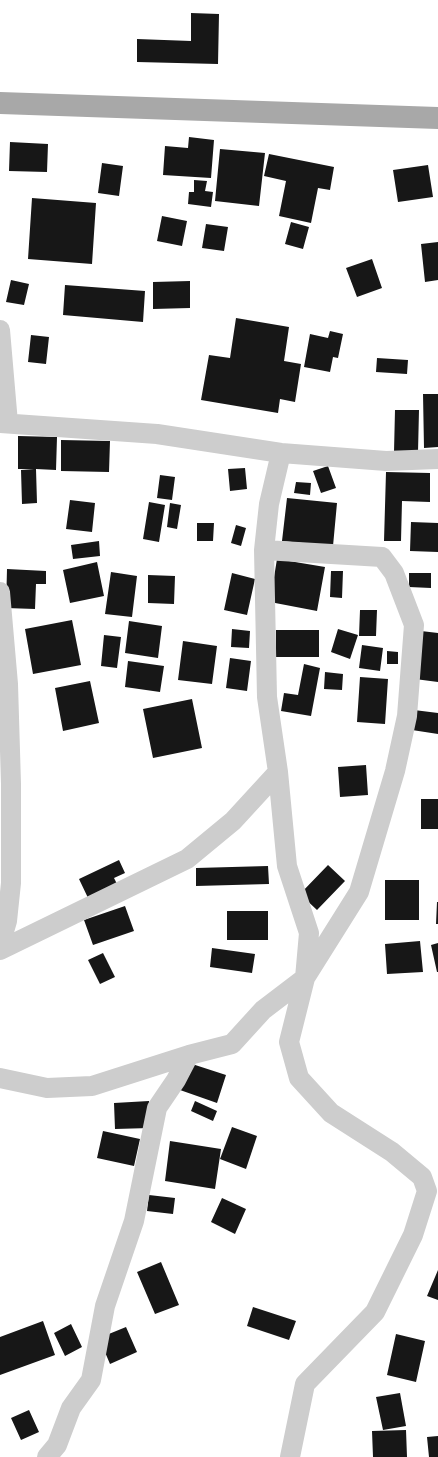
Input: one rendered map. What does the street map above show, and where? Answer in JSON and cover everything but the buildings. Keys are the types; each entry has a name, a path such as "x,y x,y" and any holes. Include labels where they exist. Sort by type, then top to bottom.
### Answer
{"main road":[{"path":"0,103 438,118"}],"street":[{"path":"0,330 4,423 157,434 281,453 386,461 438,459"},
{"path":"281,453 269,504 264,550 268,697 278,772 287,866 309,933 305,978 289,1042 300,1078 331,1113 392,1152 422,1177 427,1190 413,1235 375,1312 305,1384 290,1457"},
{"path":"0,1078 48,1088 92,1086 189,1055 232,1044 262,1010 305,978 359,892 395,771 405,724 414,625 394,574 382,558 264,550"},
{"path":"0,592 8,684 11,784 11,883 7,921 0,945"},
{"path":"0,950 187,859 233,821 278,772"},
{"path":"47,1457 57,1445 71,1408 91,1380 105,1306 134,1221 157,1108 176,1080 189,1055"}]}
